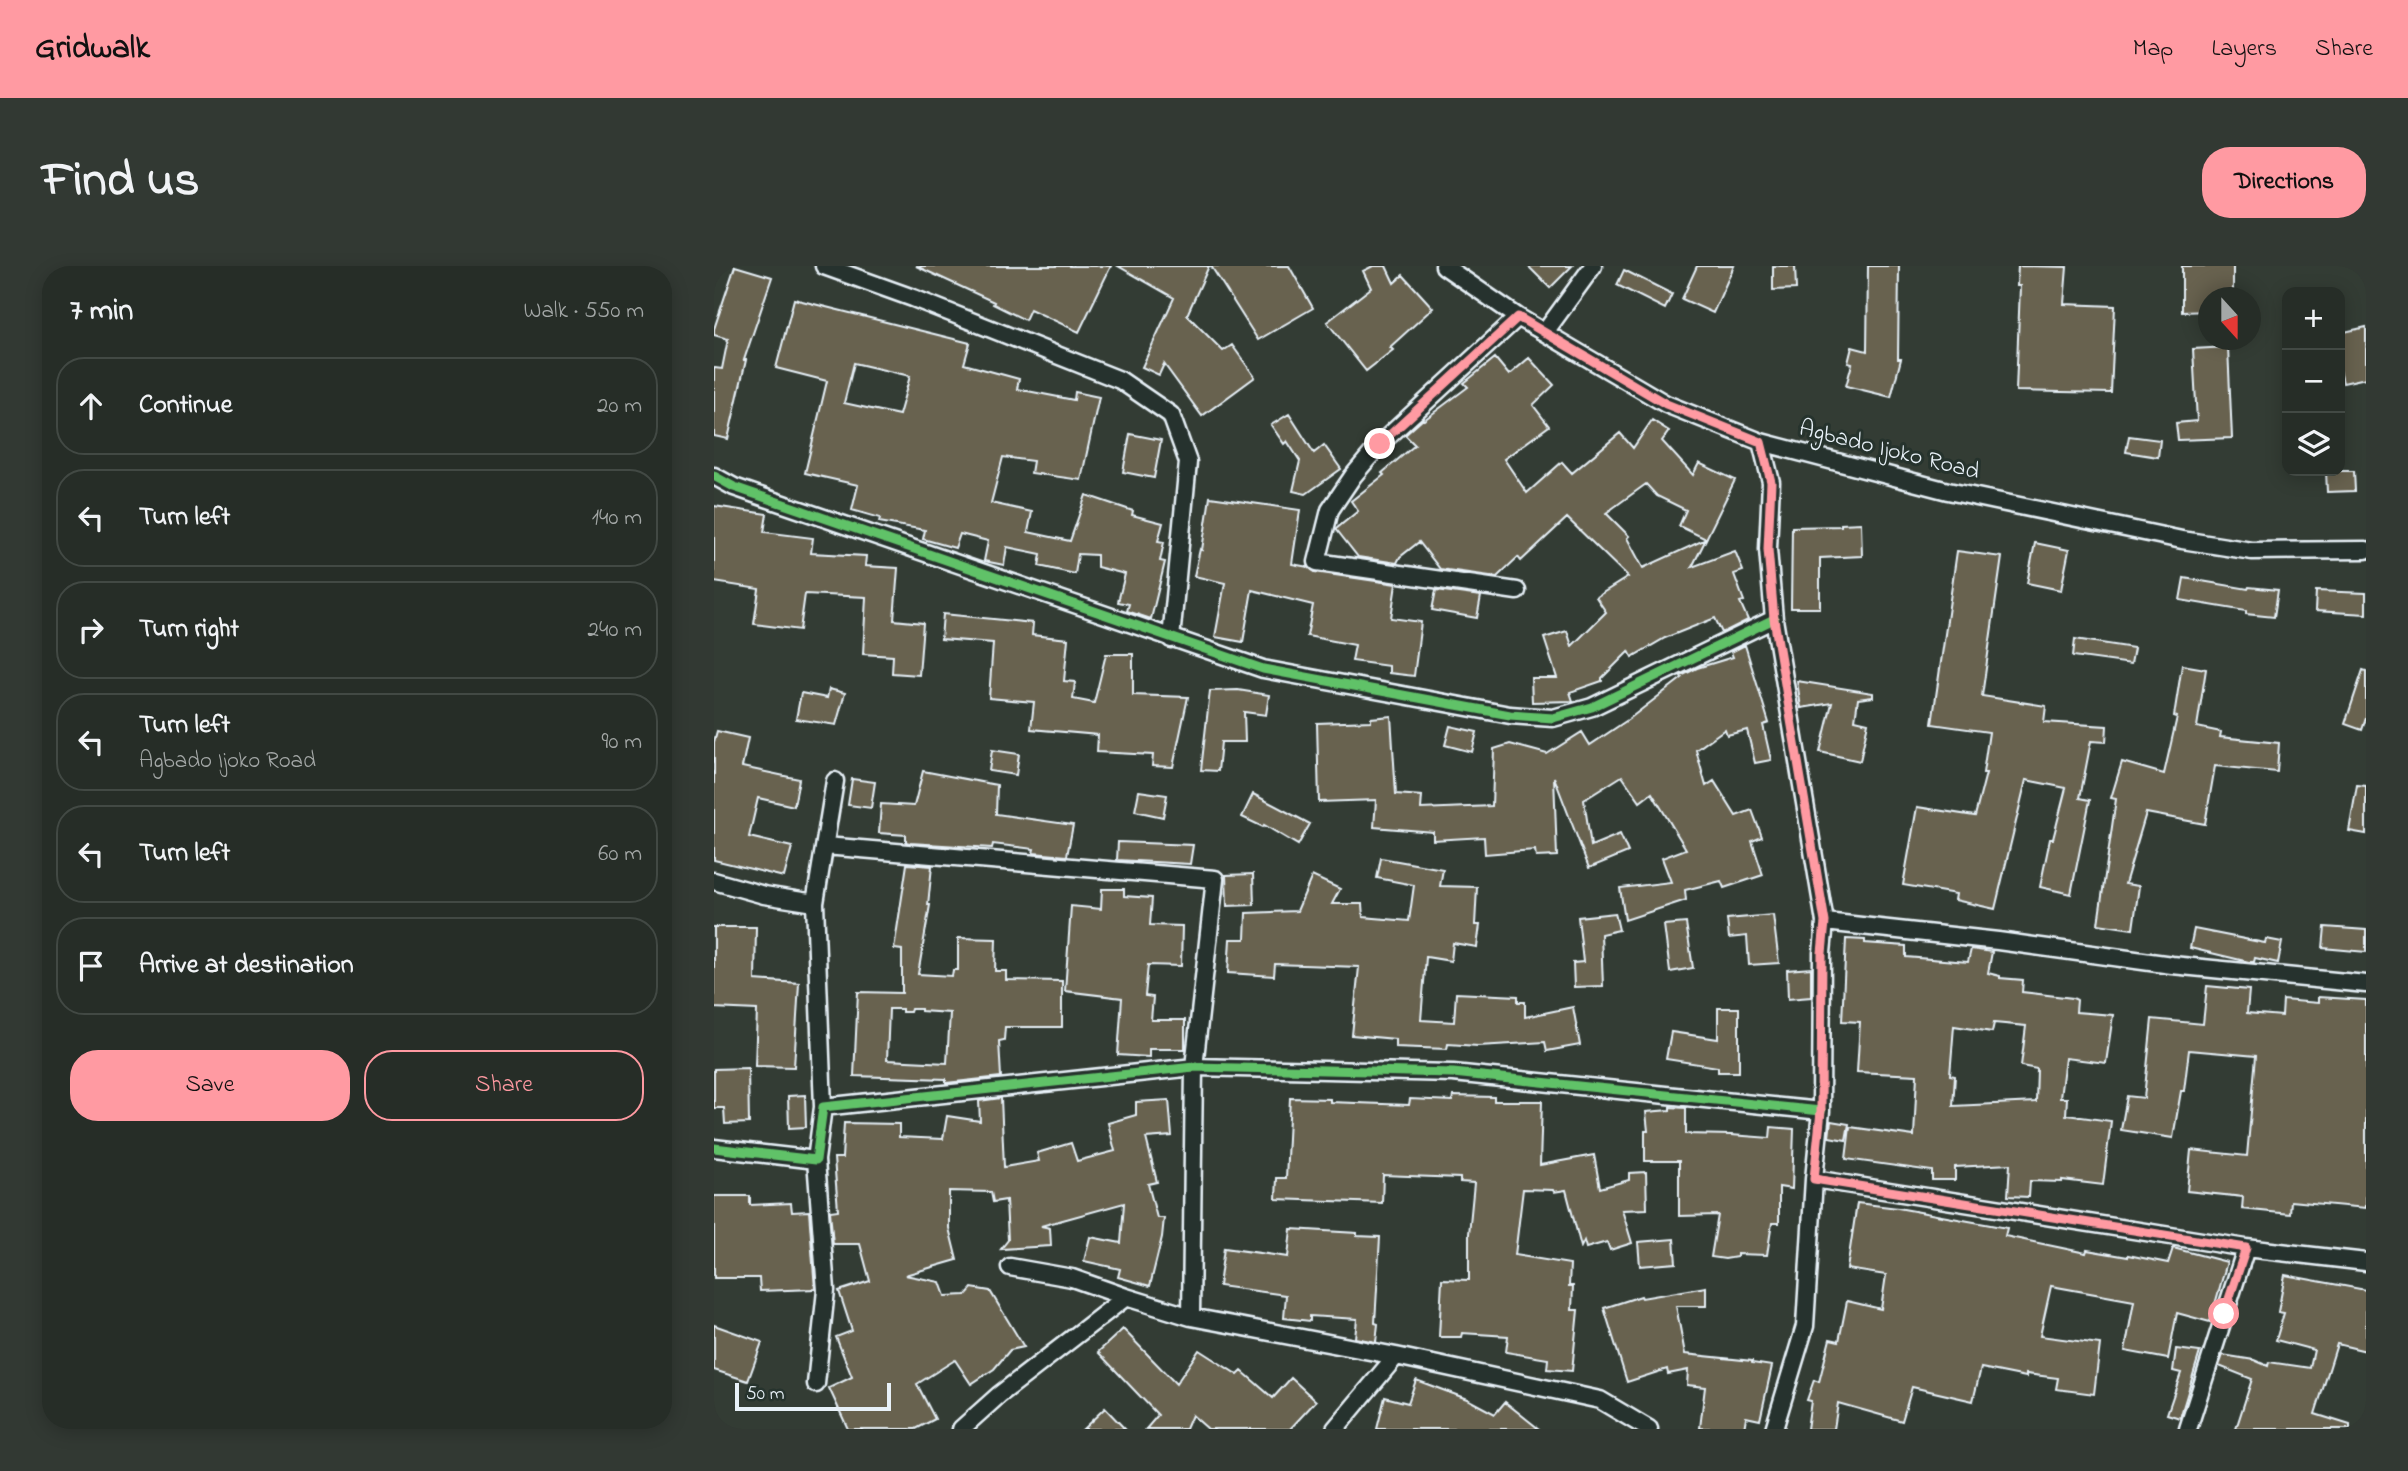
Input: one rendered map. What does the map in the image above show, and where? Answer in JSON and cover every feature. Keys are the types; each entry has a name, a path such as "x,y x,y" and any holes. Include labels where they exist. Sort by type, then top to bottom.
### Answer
{"street":[{"path":"824,266 1121,380 1171,415 1188,462 1171,639"},
{"name":"Agbado Ijoko Road","path":"1444,266 1518,317 1666,404 1761,442 1948,491 2182,540 2252,551 2366,550"},
{"path":"1545,332 1593,266"},
{"path":"1517,591 1317,562 1330,510 1353,476 1380,444 1518,317"},
{"path":"1761,442 1771,482 1768,549 1774,619 1825,922 1822,953 1821,1111 1805,1326 1774,1429"},
{"path":"714,476 734,487 1263,669 1510,715 1553,718 1592,707 1774,619"},
{"path":"816,1384 826,1290 816,1160 823,1107 816,903 835,781"},
{"path":"825,846 1215,879 1194,1067 1191,1317"},
{"path":"714,881 764,895 816,903"},
{"path":"1825,922 1998,941 2172,965 2366,984"},
{"path":"823,1107 1194,1067 1453,1073 1821,1111"},
{"path":"714,1148 816,1160"},
{"path":"1814,1179 2246,1248 2366,1262"},
{"path":"2188,1429 2246,1248"},
{"path":"1010,1267 1072,1278 1191,1317 1396,1356 1600,1400 1649,1429"},
{"path":"961,1429 999,1395 1126,1297"},
{"path":"1335,1429 1396,1356"}],"building":[{"path":"735,266 772,277 744,360 728,439 714,436 714,368 722,369 728,339 714,335 714,329"},
{"path":"916,266 1111,266 1079,332 1030,309 1025,320 993,304 994,302"},
{"path":"1118,266 1209,266 1187,315 1223,351 1232,345 1255,377 1202,416 1164,364 1159,375 1142,367 1174,298"},
{"path":"1211,266 1289,266 1313,308 1258,340"},
{"path":"1373,266 1386,266 1394,283 1403,275 1433,308 1390,347 1393,350 1366,371 1327,322 1371,288 1363,271"},
{"path":"1528,266 1572,266 1550,288"},
{"path":"1697,266 1734,266 1713,313 1682,299"},
{"path":"1773,266 1795,266 1796,289 1773,290"},
{"path":"1868,266 1899,266 1898,359 1901,359 1891,397 1846,386 1852,364 1848,363 1852,347 1867,351"},
{"path":"2018,266 2067,267 2064,304 2115,306 2111,393 2016,391 2020,286 2017,286"},
{"path":"2182,266 2233,266 2233,287 2198,287 2198,311 2182,312"},
{"path":"1624,270 1672,294 1665,309 1617,285"},
{"path":"794,299 970,343 964,364 1019,379 1017,389 1074,400 1075,392 1099,397 1081,480 1031,473 1033,461 1003,457 991,503 1032,512 1028,532 1070,541 1086,495 1133,511 1132,515 1163,523 1158,541 1164,542 1160,561 1165,562 1151,619 1127,611 1129,604 1118,602 1125,574 1097,567 1097,555 1078,554 1075,574 1039,566 1041,554 1007,547 1004,565 984,561 988,541 960,534 955,548 923,539 925,530 879,522 880,518 852,510 858,485 805,473 827,381 776,368","holes":["854,363 910,376 899,415 844,403"]},
{"path":"2366,327 2366,378 2345,383 2345,350 2345,332"},
{"path":"2193,349 2228,350 2232,438 2178,440 2176,423 2197,421"},
{"path":"1495,358 1509,375 1529,358 1554,385 1533,405 1549,426 1504,459 1527,493 1562,462 1572,473 1620,433 1633,448 1652,420 1669,431 1662,441 1693,475 1699,463 1735,480 1706,539 1692,567 1735,551 1743,571 1734,574 1744,601 1740,602 1748,620 1722,633 1715,618 1665,638 1632,657 1629,651 1602,681 1570,692 1573,701 1532,702 1531,678 1557,678 1544,638 1567,631 1572,646 1606,612 1596,597 1628,577 1567,518 1521,561 1518,557 1497,577 1440,569 1419,542 1400,557 1397,563 1358,557 1336,529 1358,511 1351,501 1384,475 1382,473 1415,445 1405,435 1468,387 1464,383","holes":["1646,484 1657,496 1686,510 1679,526 1706,539 1643,568 1627,538 1629,536 1606,513"]},
{"path":"1289,414 1314,453 1324,445 1341,469 1306,494 1293,491 1300,461 1287,441 1284,444 1271,425"},
{"path":"1130,434 1161,440 1154,478 1123,472"},
{"path":"2129,436 2160,440 2158,457 2126,452"},
{"path":"2345,471 2354,471 2355,491 2327,492 2326,476 2345,476"},
{"path":"1210,497 1300,510 1292,564 1308,567 1315,572 1396,584 1391,618 1421,622 1414,676 1389,673 1389,666 1352,661 1355,645 1307,636 1313,605 1252,590 1243,642 1215,637 1225,583 1194,576 1200,549 1202,550"},
{"path":"714,506 767,514 764,532 813,538 811,553 866,556 865,566 898,568 894,620 923,623 919,675 892,673 893,656 863,654 866,597 805,594 800,630 754,624 759,589 714,582"},
{"path":"1861,523 1862,556 1820,558 1820,608 1791,608 1792,527"},
{"path":"2035,543 2069,550 2061,590 2027,583"},
{"path":"1957,551 2002,557 1982,696 2046,706 2044,722 2107,726 2106,742 2091,741 2080,798 2090,800 2071,894 2040,887 2050,839 2053,839 2066,788 2026,780 1995,909 1955,900 1956,894 1903,885 1917,807 1975,816 1986,773 1983,773 1989,732 1932,724"},
{"path":"2184,578 2248,589 2278,590 2274,617 2180,600"},
{"path":"1436,590 1481,596 1477,618 1432,610"},
{"path":"2316,591 2366,593 2366,614 2315,611"},
{"path":"943,614 1033,623 1032,635 1068,639 1064,681 1075,682 1073,699 1094,703 1106,654 1133,654 1133,695 1188,697 1173,767 1152,766 1153,755 1097,752 1098,735 1031,729 1034,702 989,698 993,643 941,639"},
{"path":"2075,639 2134,648 2131,664 2073,656"},
{"path":"1745,645 1769,723 1763,725 1771,760 1755,763 1747,730 1727,735 1725,729 1696,750 1706,786 1714,781 1736,816 1752,810 1762,837 1752,841 1763,875 1724,888 1721,881 1685,890 1686,900 1625,920 1620,888 1671,882 1662,858 1686,849 1652,793 1640,802 1622,776 1584,800 1591,846 1620,834 1628,852 1589,868 1554,777 1557,856 1536,857 1535,850 1485,854 1484,837 1433,840 1433,832 1374,827 1376,800 1319,802 1317,723 1371,721 1371,718 1391,716 1396,794 1422,796 1421,809 1492,806 1494,749 1510,744 1547,754 1582,732 1590,745 1629,719 1682,678 1681,676 1733,657 1731,652"},
{"path":"2182,665 2206,669 2197,727 2221,732 2220,737 2279,743 2277,772 2215,766 2205,824 2146,813 2125,884 2139,886 2133,929 2098,924 2116,799 2111,798 2122,762 2164,774 2177,717 2174,716"},
{"path":"2363,670 2366,671 2366,718 2362,730 2345,724"},
{"path":"1797,681 1873,693 1873,697 1858,699 1855,720 1868,723 1860,761 1820,752 1832,703 1801,708"},
{"path":"829,689 845,693 836,725 796,719 801,693 827,698"},
{"path":"1238,690 1269,695 1266,715 1244,712 1245,742 1221,742 1218,771 1201,770 1210,691"},
{"path":"1450,726 1477,732 1472,752 1445,745"},
{"path":"717,731 748,738 742,767 799,779 794,806 758,798 749,837 792,847 784,877 714,860 714,742"},
{"path":"992,750 1019,754 1016,775 989,771"},
{"path":"923,771 997,785 996,814 1073,825 1067,856 1033,853 1034,849 993,844 992,848 910,843 906,842 906,835 879,833 881,804 914,806"},
{"path":"852,779 875,782 871,808 848,805"},
{"path":"2357,785 2366,786 2366,834 2349,831"},
{"path":"1139,791 1167,795 1163,817 1135,811"},
{"path":"1253,794 1310,824 1298,845 1264,825 1263,827 1242,817"},
{"path":"1118,842 1193,845 1190,864 1117,860"},
{"path":"1381,858 1443,869 1440,886 1477,887 1475,925 1480,925 1477,947 1453,943 1451,961 1426,957 1421,1020 1454,1022 1456,993 1518,996 1518,1002 1525,1002 1525,1017 1573,1007 1580,1045 1547,1051 1545,1042 1478,1046 1448,1044 1447,1049 1395,1047 1395,1039 1352,1035 1359,967 1275,964 1274,976 1228,973 1230,939 1245,939 1246,913 1297,911 1312,876 1340,889 1332,904 1362,904 1363,917 1409,921 1414,885 1377,878"},
{"path":"907,864 932,866 930,905 918,974 952,976 953,970 958,970 958,938 996,939 995,971 1006,971 1006,980 1062,981 1062,1027 1005,1027 1004,1040 999,1041 1001,1077 946,1083 946,1079 854,1076 858,992 902,993 902,950 894,949","holes":["889,1009 902,1009 902,1012 921,1009 950,1013 947,1063 887,1060"]},
{"path":"1253,874 1254,905 1227,906 1226,875"},
{"path":"1102,889 1124,889 1124,896 1152,898 1150,925 1182,926 1181,966 1148,965 1145,996 1153,997 1151,1020 1185,1020 1185,1049 1149,1049 1149,1057 1118,1055 1122,998 1065,991 1071,906 1101,909"},
{"path":"1615,913 1619,930 1601,934 1603,986 1574,987 1573,963 1583,962 1578,917"},
{"path":"1773,915 1779,963 1749,965 1747,936 1729,938 1727,919"},
{"path":"1686,923 1693,968 1670,972 1664,925"},
{"path":"714,927 756,927 755,980 799,983 794,1067 755,1066 757,1010 714,1008"},
{"path":"2325,927 2366,930 2366,952 2323,948"},
{"path":"2194,929 2265,943 2266,939 2282,942 2278,963 2255,958 2254,962 2249,962 2190,948"},
{"path":"1846,939 1906,946 1906,957 1968,962 1971,949 1992,952 1988,973 2000,978 2023,980 2022,992 2073,998 2077,1000 2076,1012 2113,1015 2106,1063 2065,1058 2060,1098 2067,1098 2066,1115 2111,1121 2103,1185 2062,1180 2030,1181 2029,1197 2008,1196 2010,1164 1955,1167 1955,1180 1932,1180 1932,1171 1846,1159 1850,1127 1914,1136 1917,1075 1857,1072 1860,1022 1842,1021","holes":["1994,1023 2026,1026 2021,1066 2037,1069 2036,1102 1953,1106 1955,1076 1950,1075 1954,1026 1992,1032"]},
{"path":"1811,968 1811,997 1788,999 1787,970"},
{"path":"2207,986 2249,990 2247,1013 2282,1016 2283,1000 2318,1003 2318,997 2366,1000 2366,1208 2291,1201 2290,1214 2242,1209 2243,1197 2187,1191 2191,1150 2247,1156 2256,1056 2189,1050 2184,1091 2181,1091 2173,1138 2121,1130 2127,1096 2144,1098 2152,1019 2203,1024"},
{"path":"1718,1008 1739,1008 1739,1072 1718,1072 1718,1067 1666,1059 1671,1032 1718,1039"},
{"path":"748,1068 749,1123 725,1124 724,1108 714,1108 714,1069"},
{"path":"805,1095 806,1127 789,1128 788,1096"},
{"path":"1453,1096 1494,1097 1494,1101 1542,1101 1540,1165 1594,1155 1600,1188 1629,1180 1629,1173 1646,1172 1647,1209 1622,1210 1632,1243 1610,1250 1607,1242 1586,1248 1584,1241 1581,1247 1566,1190 1554,1192 1523,1189 1515,1255 1570,1264 1572,1310 1578,1310 1572,1371 1547,1369 1548,1359 1506,1352 1508,1336 1462,1333 1461,1337 1439,1337 1442,1279 1469,1280 1469,1234 1474,1183 1460,1182 1460,1178 1383,1175 1382,1203 1276,1199 1277,1178 1286,1178 1290,1098 1409,1105 1410,1099 1452,1101"},
{"path":"1001,1098 1004,1167 1039,1161 1037,1153 1071,1143 1077,1161 1115,1151 1108,1123 1136,1115 1136,1102 1169,1100 1172,1136 1146,1138 1157,1182 1148,1184 1157,1218 1164,1218 1150,1286 1118,1277 1120,1269 1084,1261 1090,1237 1121,1243 1124,1203 1041,1226 1050,1228 1051,1246 1001,1249 1008,1240 1006,1200 993,1202 991,1192 949,1191 949,1228 957,1260 905,1275 940,1282 945,1296 966,1295 972,1288 990,1291 1024,1347 1010,1350 994,1369 971,1384 955,1360 917,1384 935,1419 916,1429 848,1429 829,1388 852,1377 836,1337 852,1331 839,1291 870,1281 860,1244 833,1244 830,1211 838,1210 834,1158 842,1158 844,1123 899,1124 899,1137 943,1139 947,1116 980,1121 979,1101"},
{"path":"1670,1107 1686,1108 1686,1134 1770,1138 1771,1127 1794,1129 1792,1189 1779,1187 1779,1223 1772,1223 1767,1255 1737,1254 1737,1257 1725,1259 1711,1257 1718,1215 1679,1216 1679,1161 1645,1161 1645,1131 1648,1131 1646,1112 1670,1110"},
{"path":"1831,1121 1849,1124 1846,1140 1829,1137"},
{"path":"714,1196 750,1196 750,1205 791,1203 792,1212 809,1211 815,1289 760,1291 759,1278 714,1278"},
{"path":"1857,1203 2007,1228 2005,1236 2086,1253 2087,1250 2128,1255 2168,1263 2173,1248 2227,1262 2210,1322 2177,1313 2168,1359 2125,1351 2134,1301 2051,1286 2040,1336 2100,1344 2094,1394 2056,1389 2058,1378 2026,1374 2026,1377 1981,1368 1973,1401 1912,1387 1902,1421 1838,1403 1834,1429 1807,1429 1811,1401 1807,1400 1814,1380 1819,1382 1830,1339 1839,1341 1847,1301 1881,1309 1886,1275 1847,1269"},
{"path":"1291,1229 1380,1237 1376,1342 1355,1338 1357,1319 1310,1316 1310,1321 1284,1318 1286,1295 1219,1286 1224,1248 1288,1257"},
{"path":"1674,1239 1676,1263 1640,1266 1638,1242"},
{"path":"2285,1275 2366,1290 2366,1351 2337,1344 2315,1414 2350,1425 2350,1429 2236,1429 2252,1379 2219,1366 2223,1355 2254,1360 2268,1366 2269,1362 2310,1368 2314,1350 2276,1340 2284,1313 2278,1312"},
{"path":"1706,1287 1706,1306 1676,1306 1685,1354 1752,1361 1772,1366 1760,1420 1746,1417 1744,1429 1700,1428 1705,1387 1687,1385 1688,1370 1668,1374 1667,1369 1627,1382 1604,1308 1641,1296 1642,1298"},
{"path":"714,1325 762,1342 748,1381 714,1370"},
{"path":"1123,1329 1176,1384 1199,1350 1238,1375 1242,1371 1273,1398 1291,1378 1316,1401 1290,1429 1208,1429 1192,1415 1186,1429 1146,1429 1158,1415 1098,1352"},
{"path":"2176,1349 2200,1352 2180,1418 2167,1414 2181,1373 2173,1371"},
{"path":"1416,1380 1467,1399 1495,1414 1505,1402 1539,1429 1377,1429 1385,1397 1408,1403"},
{"path":"1105,1408 1125,1429 1083,1429"}],"cycle path":[{"path":"714,476 734,487 1263,669 1510,715 1553,718 1592,707 1774,619"},
{"path":"714,1148 816,1160 823,1107 1194,1067 1453,1073 1821,1111"}],"route":[{"path":"1380,444 1518,317 1666,404 1761,442 1771,482 1768,549 1774,619 1825,922 1822,953 1821,1111 1814,1179 2246,1248 2224,1314"}]}
